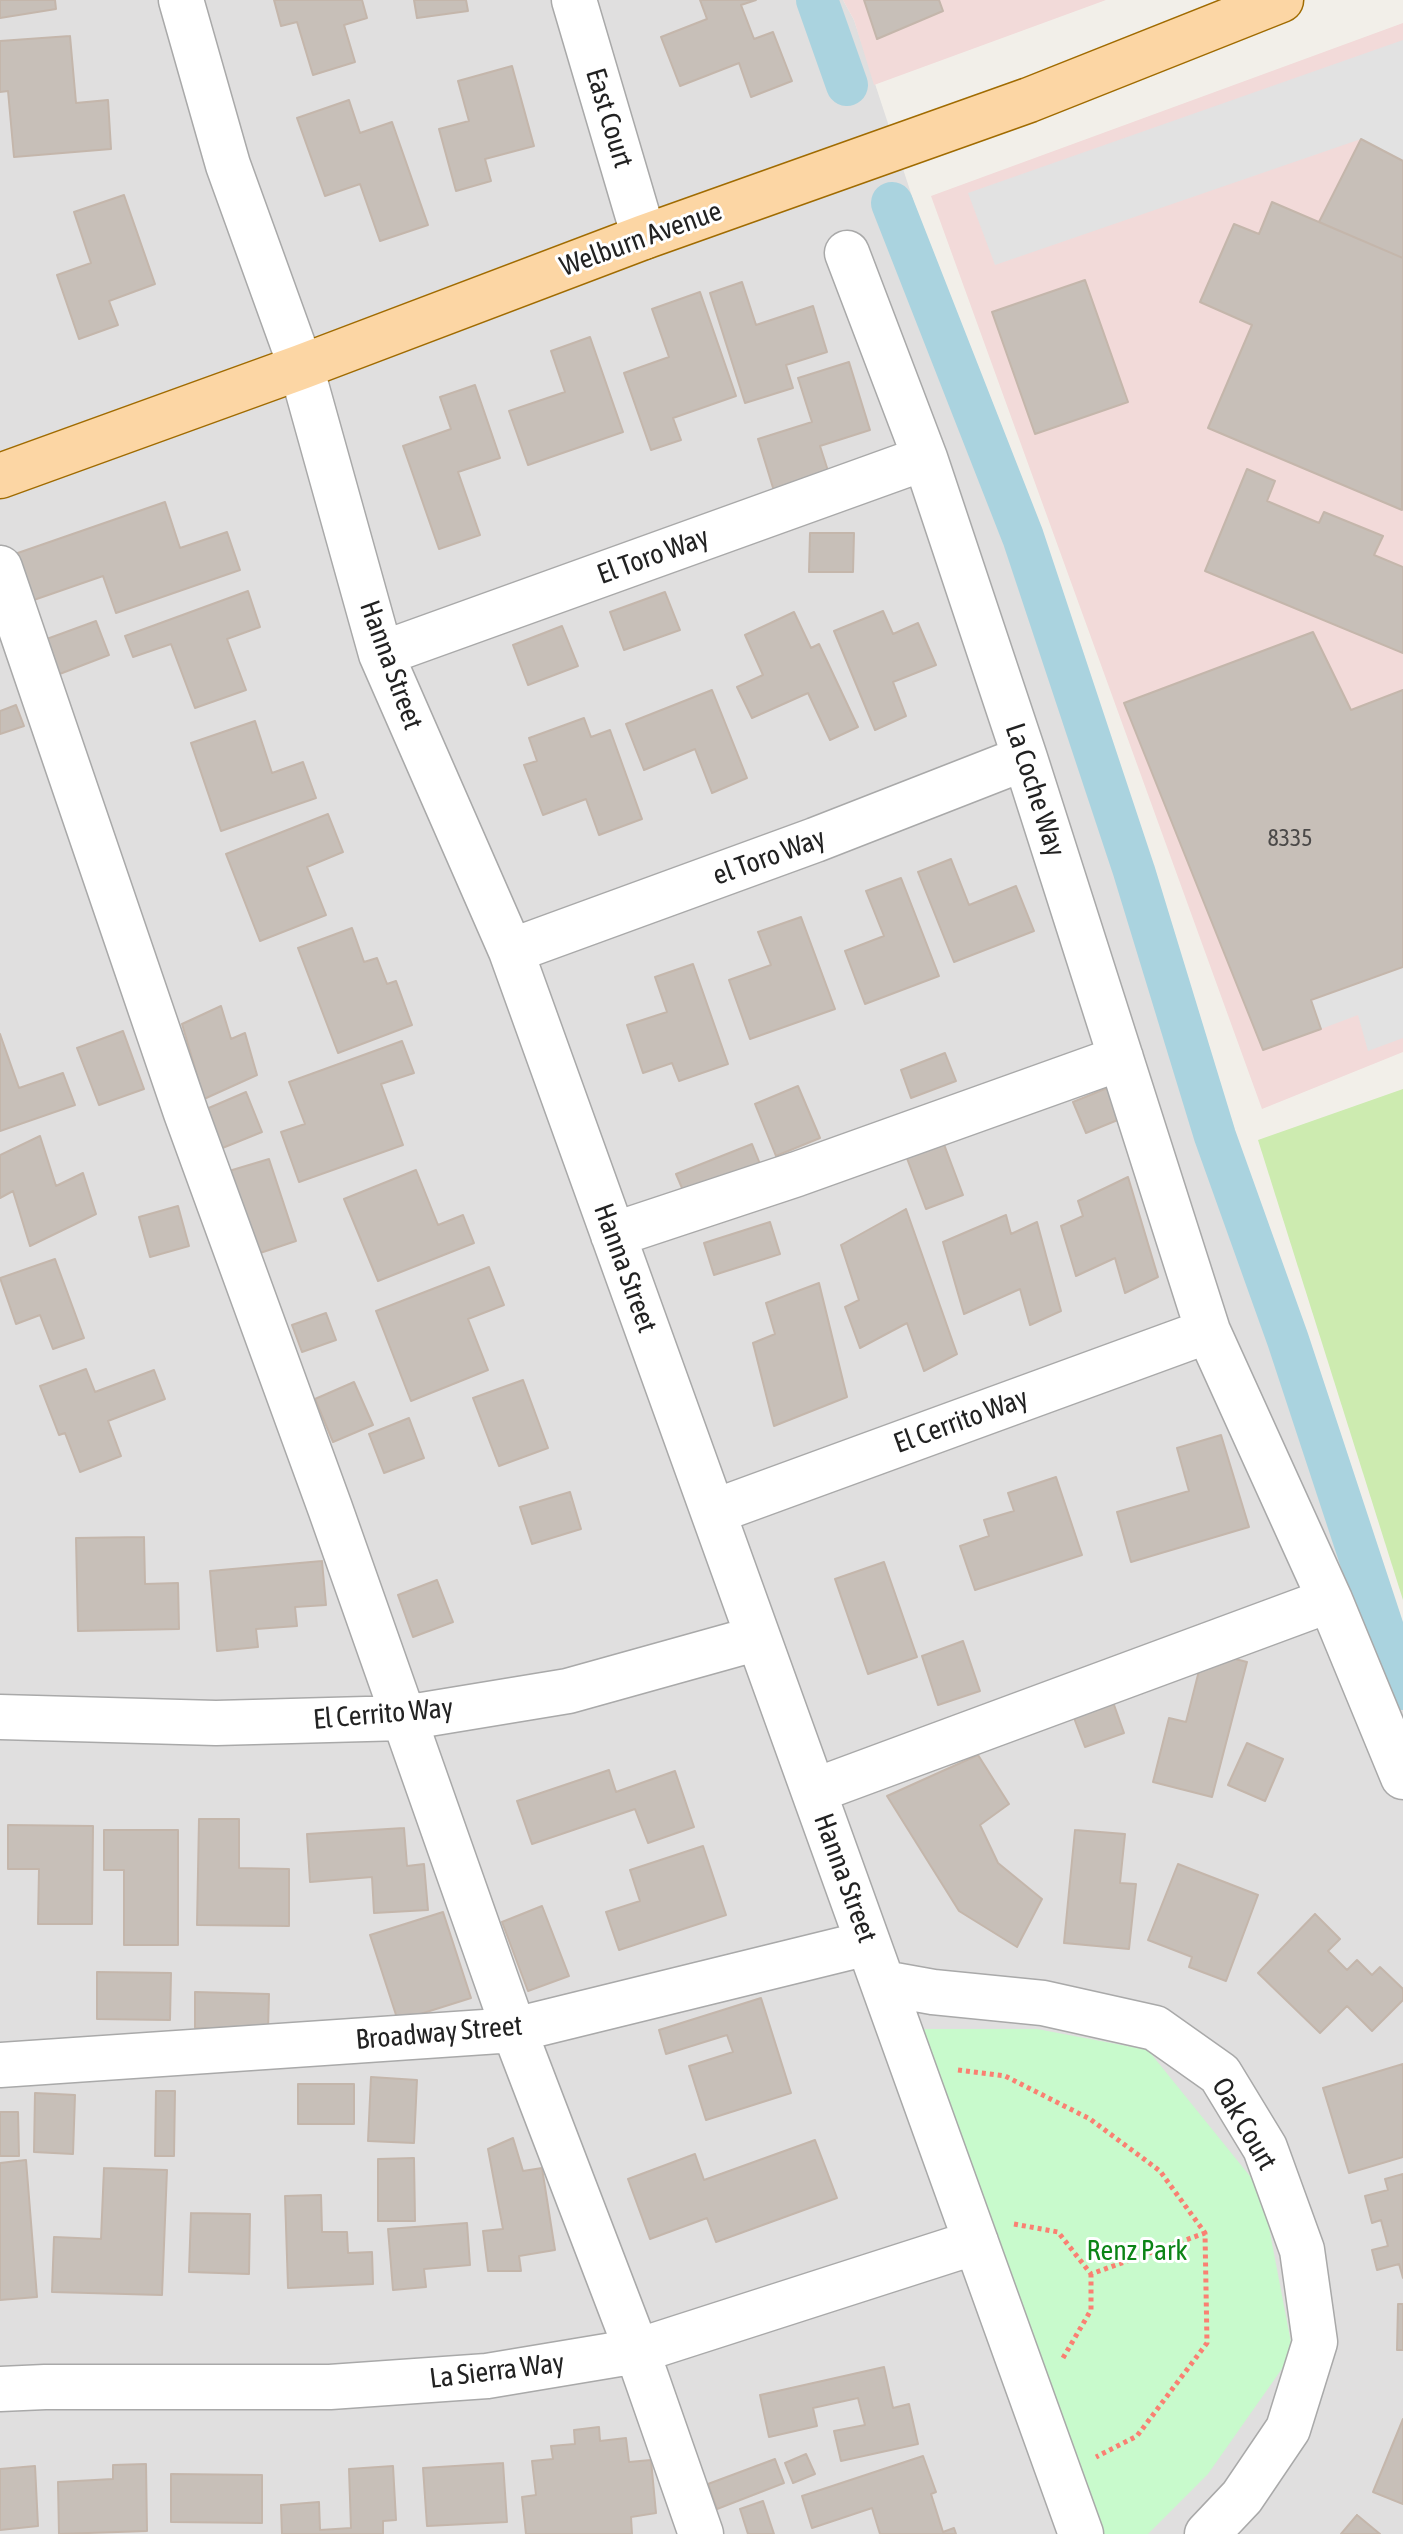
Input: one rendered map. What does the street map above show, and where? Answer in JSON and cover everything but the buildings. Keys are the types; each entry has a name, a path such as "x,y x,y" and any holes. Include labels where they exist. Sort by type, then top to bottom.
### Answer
{"main road":[{"name":"Welburn Avenue","path":"0,476 301,367 644,237 1029,100 1281,0"}],"street":[{"name":"Hanna Street","path":"181,0 228,165 301,367 381,654 511,951 1081,2534"},
{"name":"East Court","path":"574,0 644,237"},
{"name":"La Coche Way","path":"847,253 925,458 1025,758 1208,1331 1330,1600 1403,1777"},
{"name":"El Toro Way","path":"381,654 925,458"},
{"path":"0,568 186,1113 514,2030 637,2351 701,2534"},
{"name":"el Toro Way","path":"511,951 815,840 1025,758"},
{"path":"613,1235 797,1174 1121,1058"},
{"name":"El Cerrito Way","path":"713,1512 1208,1331"},
{"path":"814,1791 1330,1600"},
{"name":"El Cerrito Way","path":"1,1711 216,1723 404,1718 568,1691 758,1638"},
{"name":"Broadway Street","path":"0,2065 514,2030 868,1943"},
{"name":"Oak Court","path":"883,1983 933,1992 1043,2003 1155,2028 1220,2074 1265,2148 1302,2250 1315,2342 1288,2429 1242,2497 1207,2534"},
{"name":"La Sierra Way","path":"0,2389 330,2387 487,2376 637,2351 972,2230"}],"path":[{"path":"918,2082 962,2069 1005,2076 1090,2119 1160,2171 1205,2233 1207,2343 1137,2436 1060,2475"},
{"path":"972,2230 1003,2222 1058,2232 1091,2274 1091,2310 1068,2351 1032,2397"},
{"path":"1091,2274 1205,2233"}],"shaded area":[{"path":"0,0 843,0 854,20 1134,871 1215,1136 1288,1340 1403,1689 1403,2534 0,2534"},
{"path":"843,0 1106,0 874,85 854,20"},
{"path":"1403,23 1403,1052 1262,1109 931,196"},
{"path":"1403,40 1403,161 1361,139 995,265 968,193"},
{"path":"1403,967 1403,1038 1368,1051 1358,1015 1321,1029 1311,1001"}],"green space":[{"path":"1403,1089 1403,1600 1258,1140"},
{"name":"Renz Park","path":"918,2029 1037,2029 1148,2050 1262,2191 1293,2353 1208,2474 1148,2534 1091,2534"}],"waterway":[{"path":"817,0 847,85"},
{"path":"892,203 1023,537 1134,871 1215,1136 1288,1340 1403,1689"}]}
